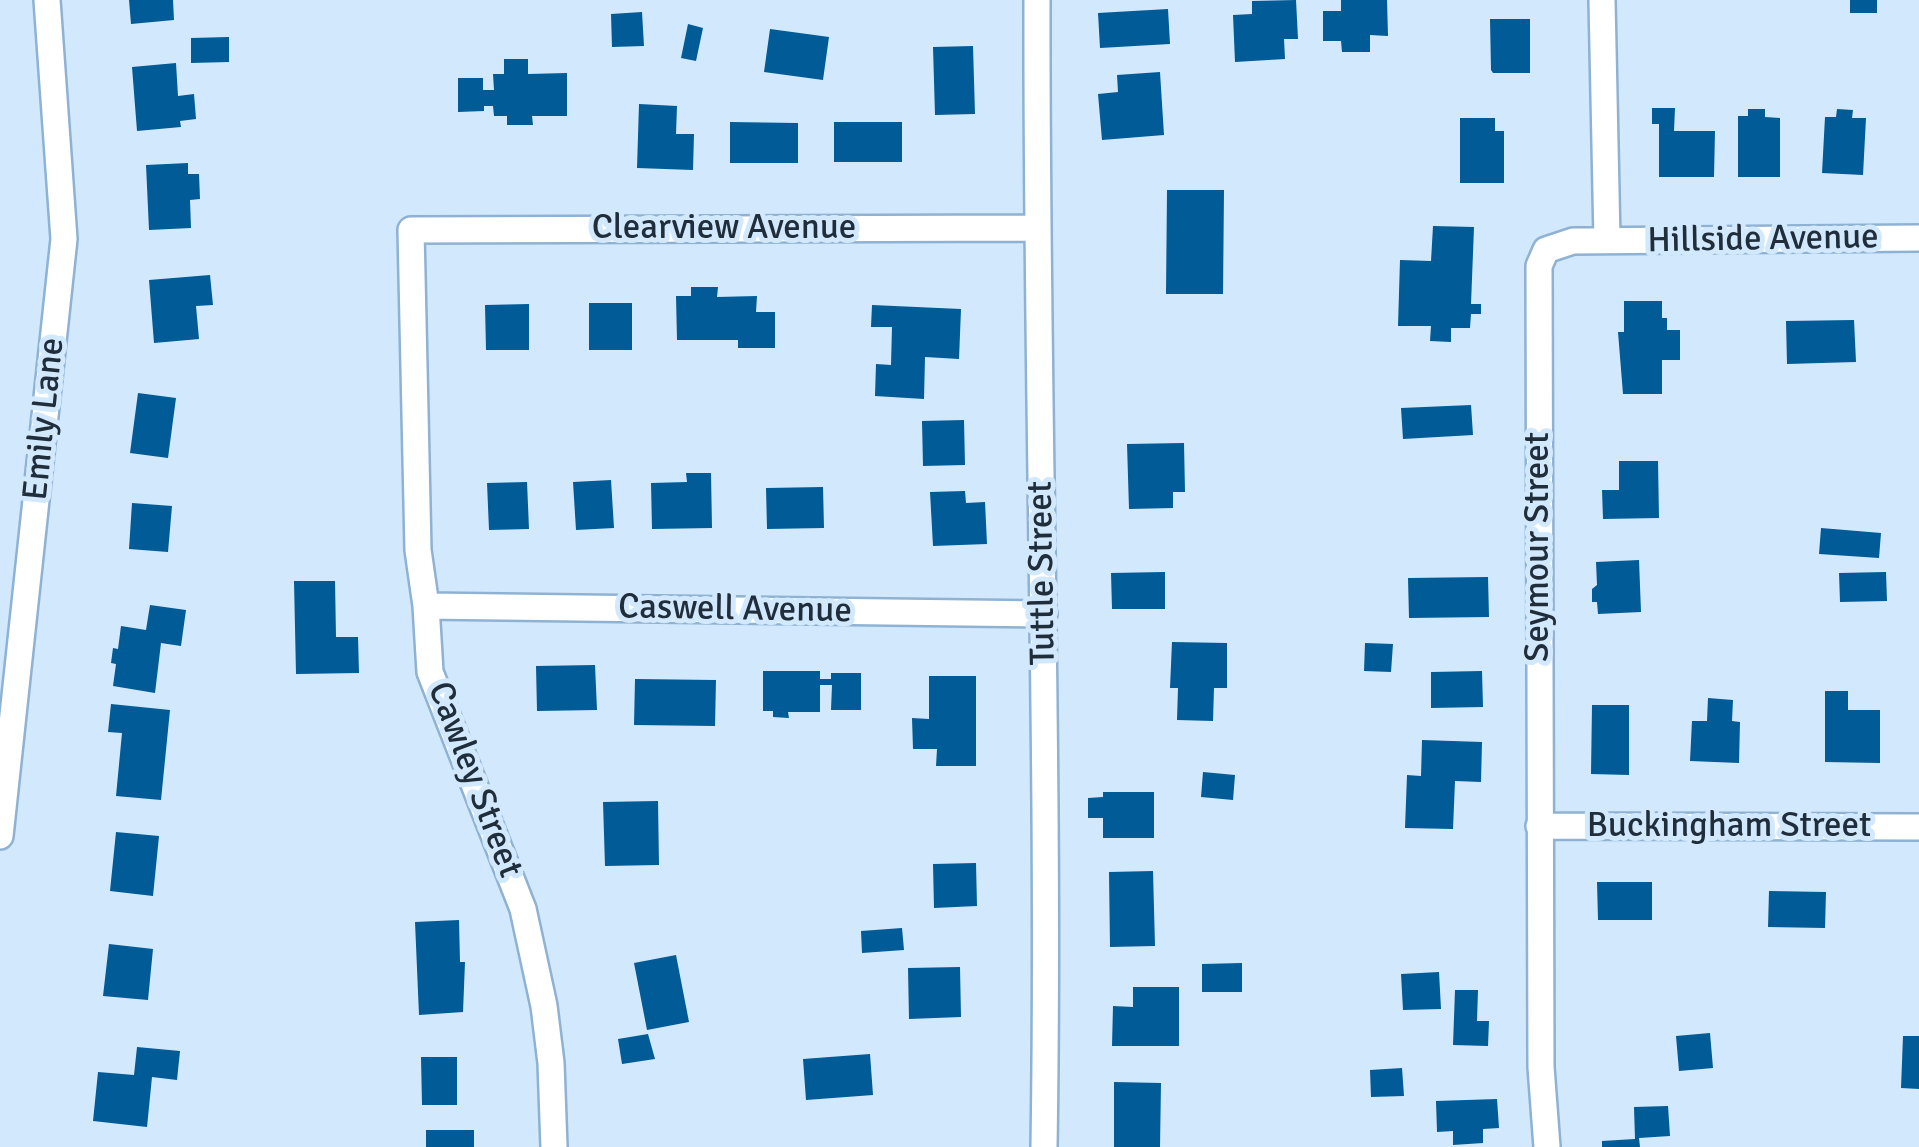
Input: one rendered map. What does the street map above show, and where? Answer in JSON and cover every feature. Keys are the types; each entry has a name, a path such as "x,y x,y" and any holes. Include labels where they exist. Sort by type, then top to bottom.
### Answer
{"street":[{"name":"Emily Lane","path":"0,836 64,239 47,0"},
{"name":"Tuttle Street","path":"1037,0 1036,228 1047,955 1044,1147"},
{"path":"1602,0 1607,240"},
{"name":"Clearview Avenue","path":"411,230 1036,228"},
{"name":"Cawley Street","path":"411,230 418,550 432,682 522,909 552,1062 554,1147"},
{"name":"Hillside Avenue","path":"1607,240 1919,238"},
{"name":"Seymour Street","path":"1547,1147 1541,1067 1539,266 1546,250 1573,242 1607,240"},
{"name":"Caswell Avenue","path":"426,606 1044,614"},
{"name":"Buckingham Street","path":"1539,826 1919,827"}],"building":[{"path":"129,0 173,0 174,20 131,24"},
{"path":"1296,0 1298,39 1284,39 1285,59 1235,62 1233,15 1252,14 1252,1"},
{"path":"1341,0 1387,0 1388,36 1370,35 1370,52 1342,52 1341,41 1323,41 1323,11 1341,11"},
{"path":"1850,0 1877,0 1877,13 1850,13"},
{"path":"1168,9 1170,44 1100,48 1098,13"},
{"path":"642,12 644,46 612,47 611,14"},
{"path":"1490,19 1530,19 1530,73 1493,73"},
{"path":"688,24 703,28 696,61 681,58"},
{"path":"770,29 829,37 823,80 764,72"},
{"path":"229,37 229,62 191,63 191,38"},
{"path":"973,46 975,114 935,115 933,47"},
{"path":"504,59 528,59 528,74 567,73 567,116 532,116 533,125 507,125 507,116 494,116 493,106 484,106 484,111 458,112 458,78 483,78 483,90 494,90 493,74 504,74"},
{"path":"176,63 178,96 194,94 196,119 180,121 181,127 137,131 132,67"},
{"path":"1160,72 1164,135 1102,140 1098,94 1118,92 1117,75"},
{"path":"639,104 677,106 676,134 694,134 693,170 637,168"},
{"path":"1652,108 1675,108 1674,131 1715,131 1714,177 1659,177 1659,124 1652,124"},
{"path":"1748,109 1765,109 1765,117 1780,118 1780,177 1738,177 1738,116 1748,116"},
{"path":"1837,109 1853,110 1852,118 1866,118 1863,175 1822,173 1825,117 1836,117"},
{"path":"1460,118 1495,118 1495,131 1504,131 1504,183 1460,183"},
{"path":"730,122 798,123 798,163 730,163"},
{"path":"834,122 902,122 902,162 834,162"},
{"path":"188,163 188,174 199,174 200,199 190,200 191,228 149,230 146,165"},
{"path":"1167,190 1224,190 1223,294 1166,294"},
{"path":"1433,226 1474,227 1471,304 1481,304 1481,314 1471,314 1470,328 1451,328 1451,342 1430,341 1431,326 1398,326 1400,260 1431,261"},
{"path":"210,275 213,305 196,306 199,339 154,343 149,280"},
{"path":"691,287 718,287 717,297 757,296 756,312 775,312 775,348 738,348 738,340 677,340 676,296 691,296"},
{"path":"1624,301 1662,301 1667,330 1680,330 1680,360 1662,360 1662,394 1623,394 1618,332 1624,332"},
{"path":"589,303 632,303 632,350 589,350"},
{"path":"529,304 529,350 486,350 485,305"},
{"path":"872,305 961,309 959,359 925,357 924,399 875,396 876,364 891,365 892,327 871,327"},
{"path":"1854,320 1856,362 1787,364 1786,321"},
{"path":"138,393 176,398 168,458 130,453"},
{"path":"1471,405 1473,435 1403,439 1401,408"},
{"path":"964,420 965,465 923,466 922,421"},
{"path":"1184,443 1185,492 1173,492 1173,508 1129,509 1127,444"},
{"path":"1619,461 1658,461 1659,518 1603,519 1602,490 1619,490"},
{"path":"686,473 711,473 712,528 652,529 651,483 687,482"},
{"path":"611,480 614,528 576,530 573,482"},
{"path":"527,482 529,529 489,530 487,483"},
{"path":"823,487 824,528 767,529 766,488"},
{"path":"965,491 966,503 985,502 987,544 933,546 930,492"},
{"path":"132,503 172,506 168,552 129,549"},
{"path":"1821,528 1881,533 1879,558 1819,554"},
{"path":"1639,560 1641,612 1598,614 1597,602 1592,602 1592,589 1597,585 1596,562"},
{"path":"1165,572 1165,609 1112,609 1111,573"},
{"path":"1886,572 1887,601 1840,602 1839,573"},
{"path":"1488,577 1489,617 1409,618 1408,578"},
{"path":"294,581 335,581 336,637 358,637 359,673 296,674"},
{"path":"150,605 186,610 181,646 161,643 155,693 113,686 113,648 118,649 121,626 146,630"},
{"path":"1172,642 1227,643 1227,688 1214,688 1213,721 1177,720 1178,688 1170,688"},
{"path":"1365,643 1393,644 1391,672 1364,671"},
{"path":"595,665 597,710 537,711 536,666"},
{"path":"763,671 820,671 820,679 831,679 831,673 861,673 861,710 831,710 832,685 820,685 820,712 788,712 789,718 773,717 773,711 763,711"},
{"path":"1482,671 1483,707 1431,708 1431,672"},
{"path":"929,676 976,676 976,766 936,766 937,749 913,749 912,718 929,719"},
{"path":"635,679 716,680 715,726 634,725"},
{"path":"1825,691 1848,691 1848,710 1880,710 1880,763 1825,762"},
{"path":"1708,698 1733,700 1732,721 1740,722 1739,763 1690,761 1692,721 1707,721"},
{"path":"111,704 170,710 161,800 116,796 122,733 108,732"},
{"path":"1592,705 1629,705 1629,775 1591,774"},
{"path":"1422,740 1482,742 1481,782 1455,781 1453,829 1405,828 1407,775 1421,776"},
{"path":"1203,772 1235,775 1233,800 1201,797"},
{"path":"1103,792 1154,792 1154,838 1103,838 1103,818 1088,818 1088,798 1103,797"},
{"path":"658,801 659,865 605,866 603,802"},
{"path":"116,832 159,836 153,896 110,891"},
{"path":"976,863 977,906 934,908 933,864"},
{"path":"1153,871 1155,946 1110,947 1109,872"},
{"path":"1597,882 1652,882 1652,920 1598,920"},
{"path":"1769,891 1826,892 1825,928 1768,927"},
{"path":"459,920 460,962 465,962 463,1012 419,1015 415,922"},
{"path":"902,928 904,950 862,953 861,931"},
{"path":"109,944 153,949 148,1000 103,996"},
{"path":"676,955 689,1022 647,1030 634,963"},
{"path":"1242,963 1242,992 1202,992 1202,964"},
{"path":"960,967 961,1017 909,1019 908,968"},
{"path":"1439,972 1441,1009 1403,1010 1401,974"},
{"path":"1133,987 1179,987 1179,1046 1112,1046 1113,1006 1133,1007"},
{"path":"1455,990 1478,990 1477,1021 1489,1021 1488,1046 1453,1045"},
{"path":"1710,1033 1713,1068 1679,1071 1676,1036"},
{"path":"648,1034 655,1059 622,1064 618,1039"},
{"path":"1903,1036 1919,1036 1919,1089 1901,1088"},
{"path":"137,1047 180,1051 177,1080 152,1077 147,1127 93,1121 98,1072 134,1075"},
{"path":"870,1054 873,1095 806,1100 803,1059"},
{"path":"421,1057 457,1057 457,1105 422,1105"},
{"path":"1402,1068 1404,1096 1371,1097 1370,1070"},
{"path":"1114,1082 1161,1083 1160,1147 1114,1147"},
{"path":"1497,1099 1499,1128 1483,1129 1483,1143 1453,1145 1453,1131 1437,1132 1436,1101"},
{"path":"1668,1106 1670,1136 1639,1138 1640,1147 1602,1147 1602,1141 1635,1139 1634,1107"},
{"path":"426,1130 474,1130 474,1147 426,1147"}]}
